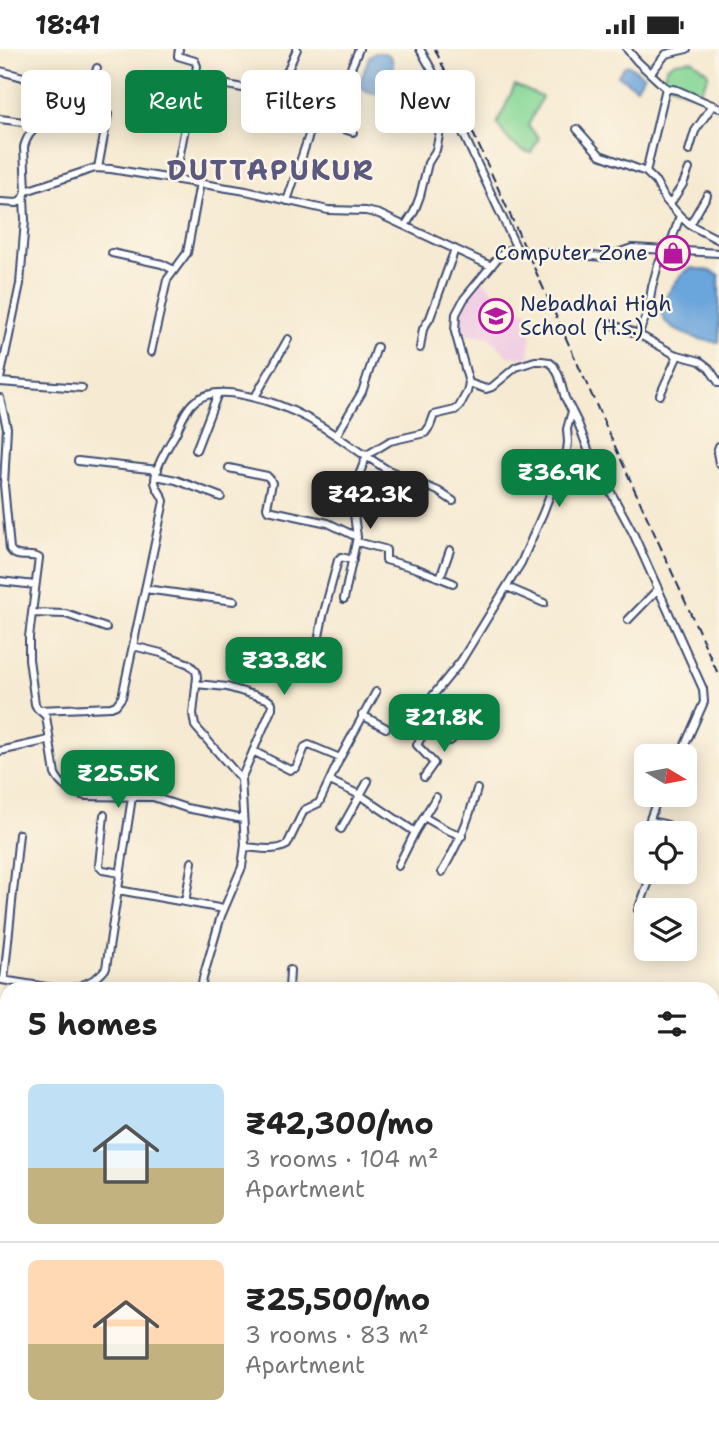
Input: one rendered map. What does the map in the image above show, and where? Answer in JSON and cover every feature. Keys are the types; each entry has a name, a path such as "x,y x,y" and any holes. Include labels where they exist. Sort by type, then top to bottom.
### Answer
{"street":[{"path":"180,49 180,58 195,61 196,70"},
{"path":"227,85 275,95 297,49"},
{"path":"350,70 359,49"},
{"path":"420,49 432,70"},
{"path":"627,49 666,89 677,90 716,106 695,131 689,151"},
{"path":"651,73 666,54 687,49"},
{"path":"0,71 21,78"},
{"path":"646,172 666,89"},
{"path":"0,119 21,122"},
{"path":"577,129 600,155 646,172 680,216 690,225 719,240"},
{"path":"31,133 24,147 25,219 20,284 0,380 82,388"},
{"path":"99,168 105,133"},
{"path":"175,179 184,133"},
{"path":"287,201 310,133"},
{"path":"405,226 420,196 440,133"},
{"path":"463,133 517,249"},
{"path":"0,202 17,203 25,194 95,168 111,169 246,191 328,210 379,213 491,267"},
{"path":"670,204 689,169"},
{"path":"151,352 165,285 187,253 200,183"},
{"path":"690,225 707,195"},
{"path":"638,334 648,312 652,287 680,216"},
{"path":"344,599 357,540 354,493 367,455 390,441 425,433 434,415 452,412 459,407 469,383 455,332 456,314 464,299 503,253 517,249 606,257 632,248 719,253"},
{"path":"420,348 423,329 430,318 455,249"},
{"path":"112,253 162,264 174,270"},
{"path":"608,323 638,334 678,355 700,361 719,383"},
{"path":"255,397 288,339"},
{"path":"336,436 362,392 377,347"},
{"path":"660,395 678,355"},
{"path":"469,383 486,389 525,363 542,361 554,366 589,452 633,533 705,693 704,702 685,744"},
{"path":"197,450 218,393"},
{"path":"39,710 111,707 117,705 122,697 164,501 156,487 157,473 185,414 192,404 207,395 229,393 255,397 293,409 386,469 438,491 453,501"},
{"path":"0,398 7,428 4,485 10,549 16,555 38,557 29,631 29,659 35,704 46,716 58,779 75,793 85,796 153,797 186,808 243,819"},
{"path":"410,724 461,661 521,563 540,522 567,450 567,429 572,411"},
{"path":"719,446 719,463"},
{"path":"78,461 157,473 221,497"},
{"path":"229,468 267,476 270,479 268,510 328,523 357,540 386,550 386,559 453,583"},
{"path":"440,578 450,550"},
{"path":"318,642 338,560 353,560"},
{"path":"0,582 35,585"},
{"path":"507,587 544,603"},
{"path":"145,589 234,601"},
{"path":"628,619 658,589"},
{"path":"32,613 66,614 106,628"},
{"path":"133,646 189,664 196,671 194,714 197,730 241,779"},
{"path":"196,684 227,687 271,700 272,708 241,779 245,847 242,867 220,916 203,982"},
{"path":"245,847 285,847 302,813 306,808 319,803 376,692"},
{"path":"424,707 444,739 450,741 475,719"},
{"path":"362,715 386,728"},
{"path":"424,777 435,763 417,745 425,731 435,723"},
{"path":"0,751 49,740"},
{"path":"253,751 290,770 296,768 309,745 340,758"},
{"path":"330,781 360,795 415,832"},
{"path":"341,829 368,781"},
{"path":"442,872 470,818 477,789"},
{"path":"88,982 99,977 106,968 132,797"},
{"path":"398,866 436,797"},
{"path":"104,815 99,866 103,870 120,873"},
{"path":"424,817 462,836"},
{"path":"2,980 19,834"},
{"path":"185,902 192,862"},
{"path":"118,890 224,909"},
{"path":"289,982 290,970"}],"shaded area":[{"name":"Nebadhai High School (H.S.)","path":"482,280 494,291 498,302 523,311 535,312 529,358 508,356 489,337 459,333 459,310"}],"green space":[{"path":"692,60 708,72 698,96 663,80 666,68 675,62"},
{"path":"515,85 542,97 528,126 539,138 531,153 511,142 497,124"}],"water":[{"path":"375,53 386,53 391,57 393,67 392,70 375,70 375,93 361,87 369,57"},
{"path":"629,65 644,76 636,88 618,75"},
{"path":"692,268 719,275 719,342 702,340 683,333 666,322 662,315 662,304 672,287 683,273"}],"railway":[{"path":"435,49 719,676"}],"place":[{"name":"Computer Zone","path":"673,253"},
{"name":"Nebadhai High School (H.S.)","path":"496,316"}],"district":[{"name":"DUTTAPUKUR","path":"271,170"}]}
